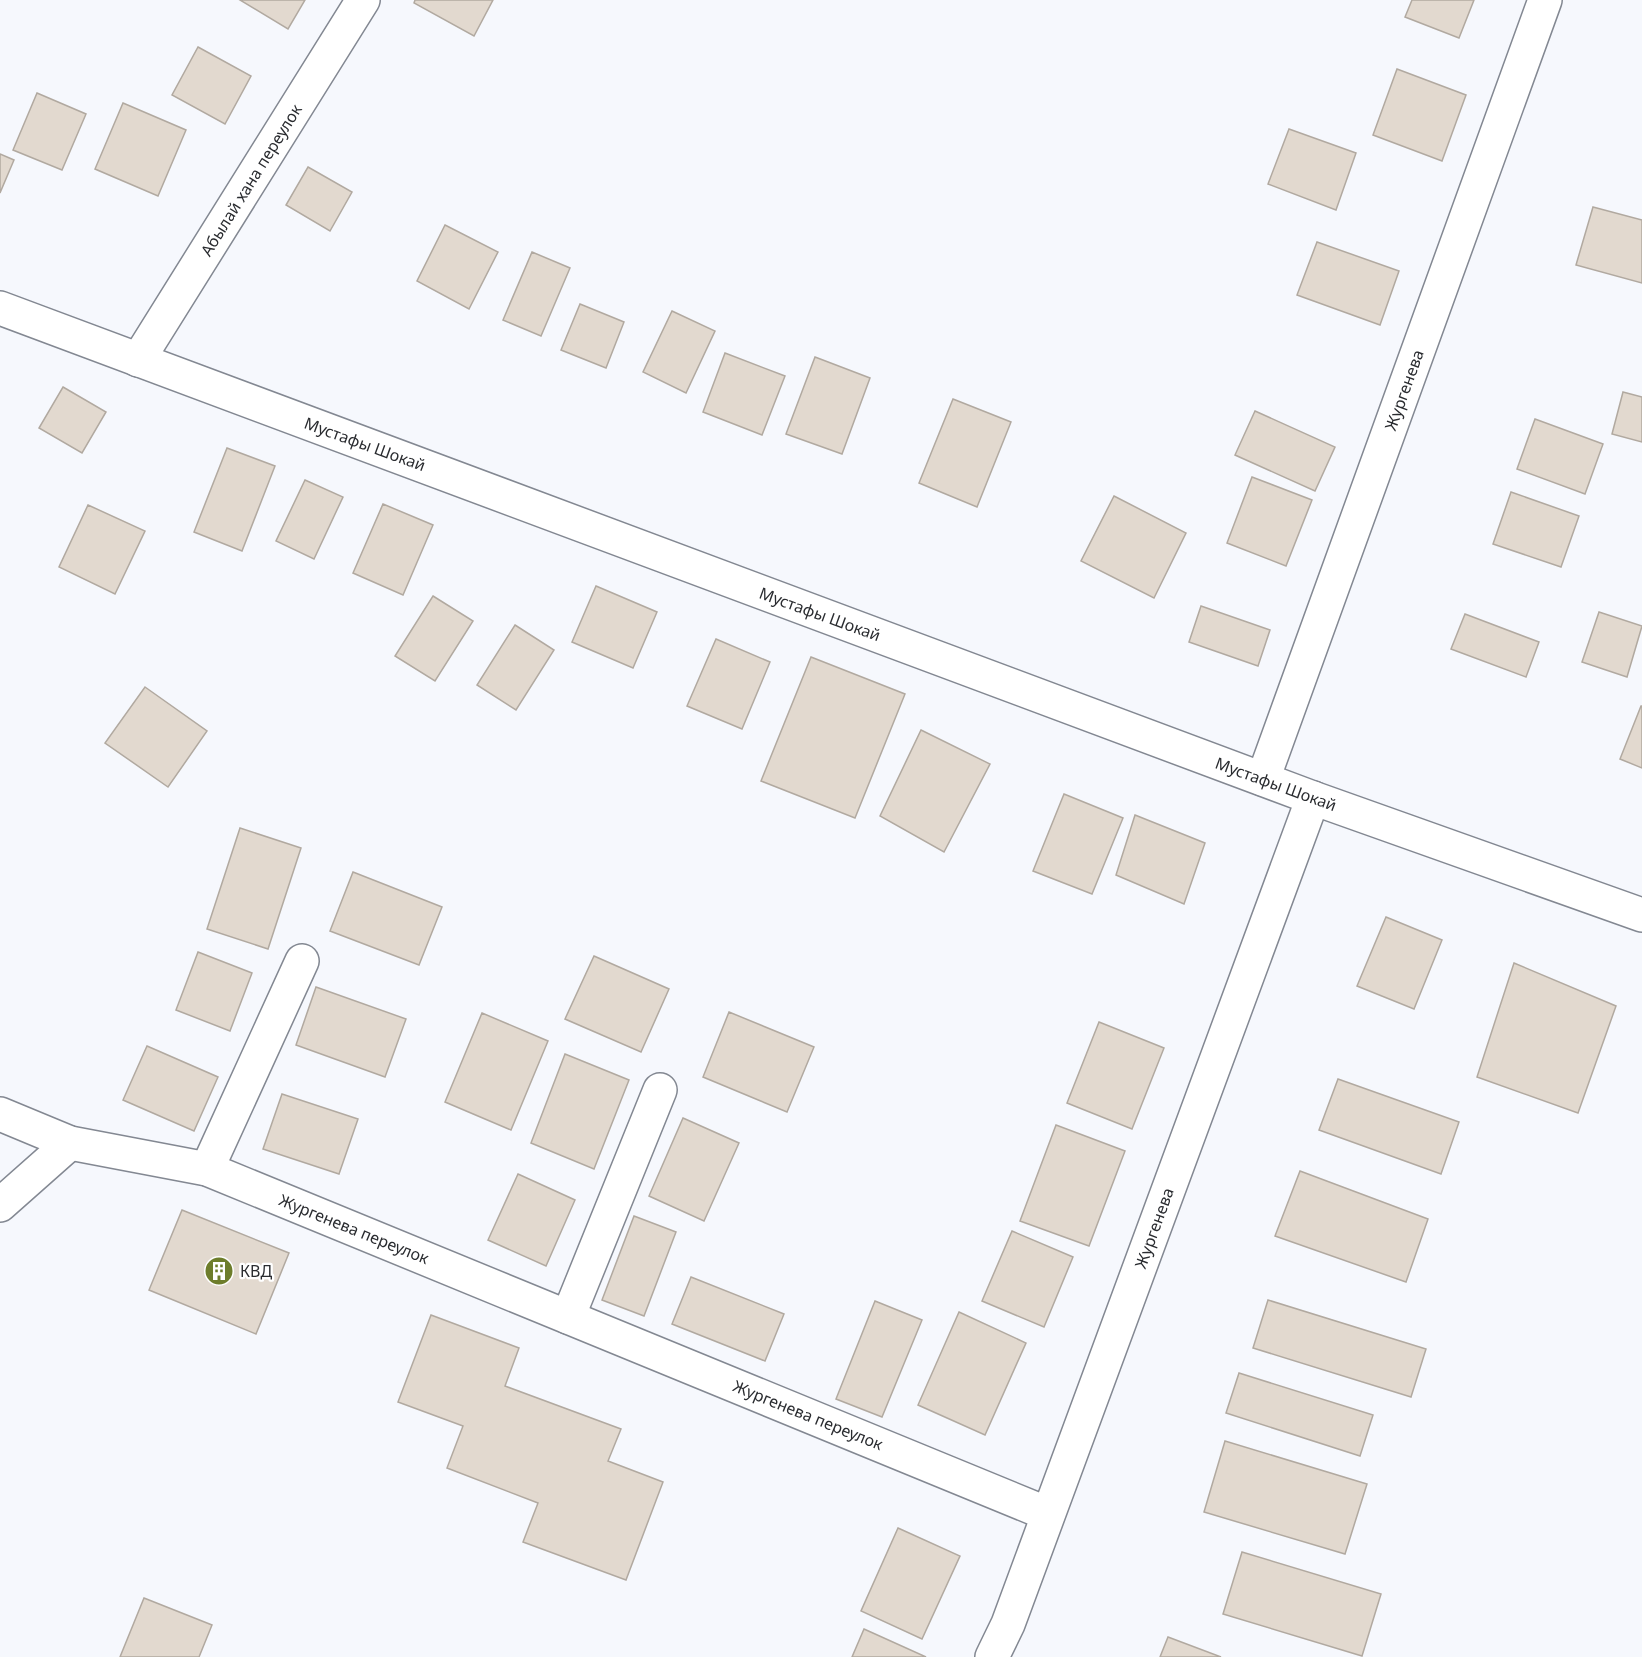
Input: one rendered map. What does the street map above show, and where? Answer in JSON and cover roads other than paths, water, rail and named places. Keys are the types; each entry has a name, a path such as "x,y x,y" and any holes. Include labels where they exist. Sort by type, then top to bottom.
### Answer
{"street":[{"name":"Абылай хана переулок","path":"138,360 363,0"},
{"name":"Жургенева","path":"1263,779 1545,0"},
{"name":"Мустафы Шокай","path":"0,308 1313,798 1642,915"},
{"name":"Жургенева","path":"992,1657 1008,1624 1313,798"},
{"path":"207,1169 302,961"},
{"path":"568,1317 660,1090"},
{"name":"Жургенева переулок","path":"0,1114 70,1143 207,1169 1048,1514"},
{"path":"0,1205 70,1143"}],"place":[{"name":"КВД","path":"219,1271"}]}
